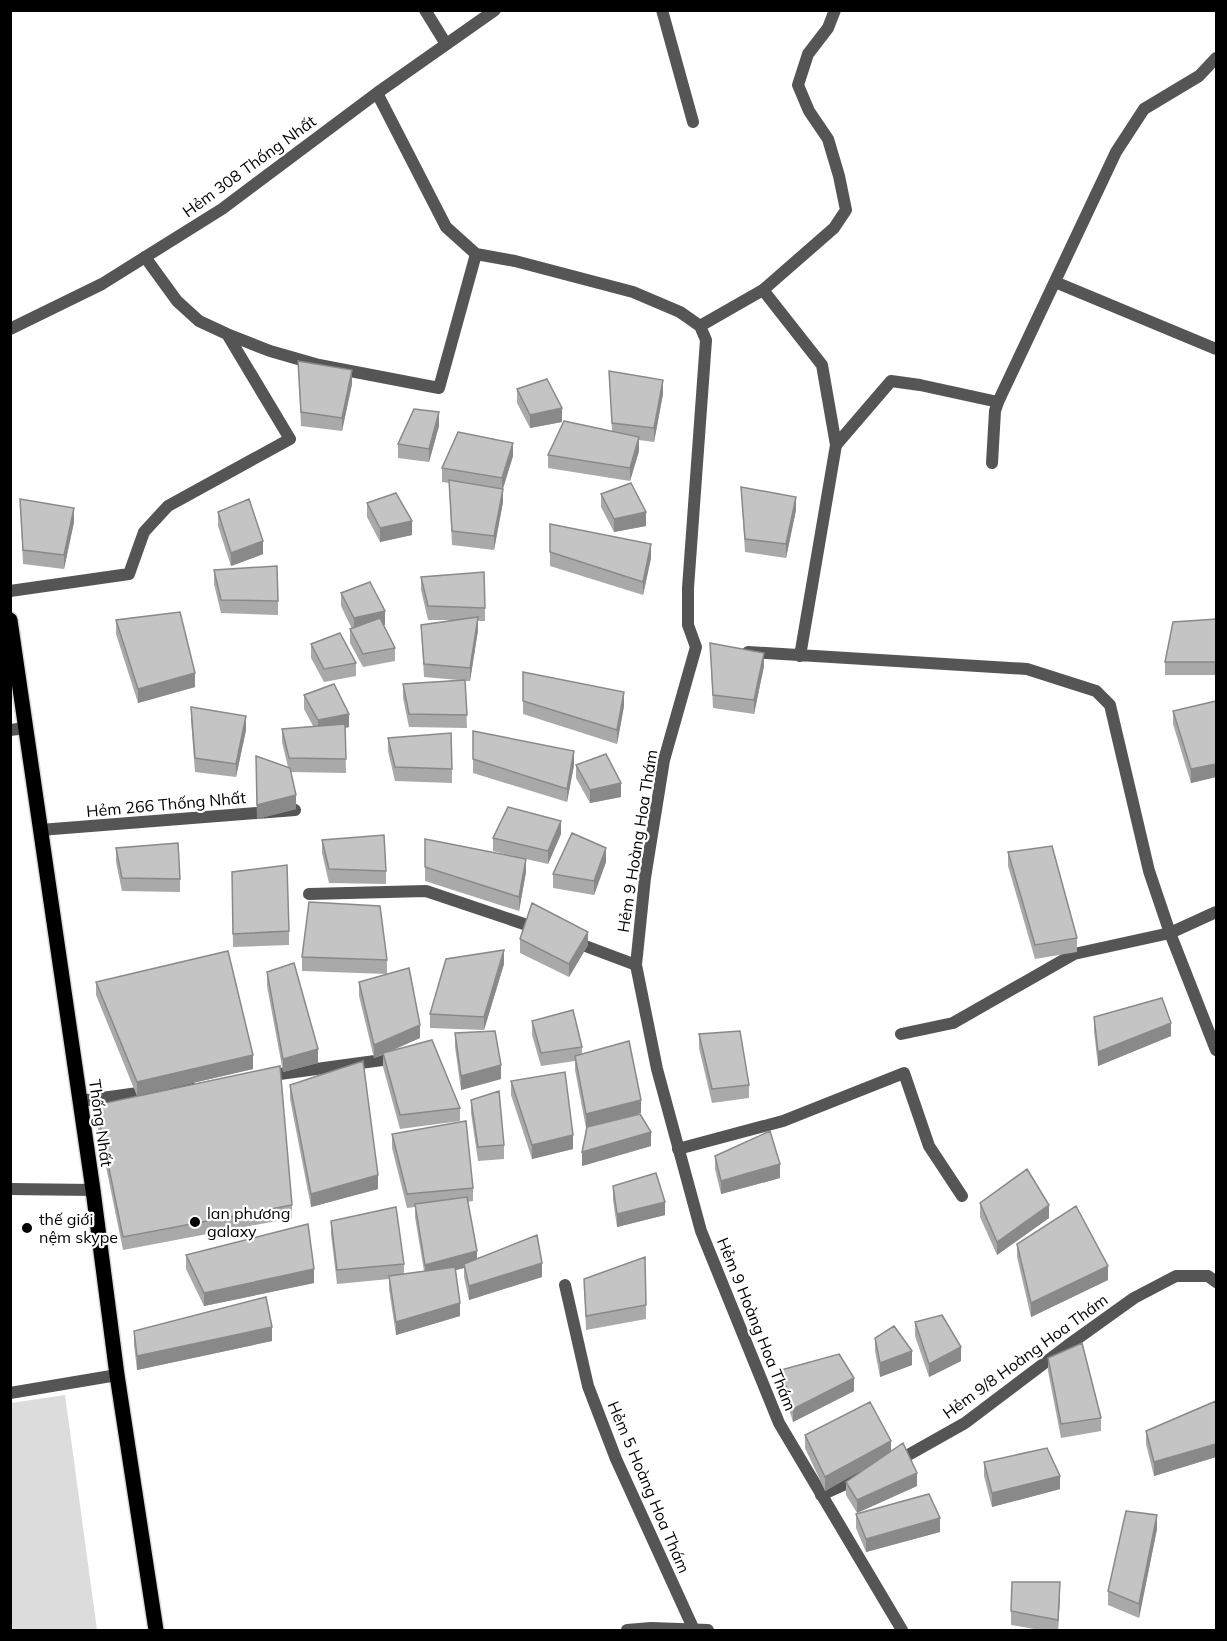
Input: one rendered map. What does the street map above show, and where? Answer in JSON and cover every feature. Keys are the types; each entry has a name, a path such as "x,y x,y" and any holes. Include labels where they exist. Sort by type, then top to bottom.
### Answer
{"main road":[{"name":"Thống Nhất","path":"10,620 18,729 40,830 93,1190 117,1375 156,1630"}],"street":[{"path":"425,10 446,44"},
{"name":"Hẻm 308 Thống Nhất","path":"10,329 102,284 222,209 376,93 495,10"},
{"path":"662,10 693,122"},
{"path":"376,93 446,227 476,254 516,261 633,292 680,312 700,326 763,290 834,228 846,210 828,139 809,111 798,85 808,54 828,28 835,10"},
{"path":"992,463 995,411 998,402 1116,152 1144,109 1199,76 1216,58"},
{"path":"145,257 177,302 199,321 227,334 270,351 318,365 439,388 476,254"},
{"path":"1055,282 1216,350"},
{"path":"763,290 822,365 836,445 800,656"},
{"name":"Hẻm 9 Hoàng Hoa Thám","path":"700,326 706,340 688,588 688,625 702,648 664,760 645,878 636,965 657,1069 701,1231 779,1423 902,1630"},
{"path":"10,591 129,574 144,532 168,506 290,439 227,334"},
{"path":"836,445 891,381 998,402"},
{"path":"731,650 1027,669 1096,692 1110,705 1149,871 1170,933 1216,1050"},
{"name":"Hẻm 266 Thống Nhất","path":"40,830 295,810"},
{"path":"309,894 426,891 636,965"},
{"path":"901,1034 953,1023 1074,954 1170,933 1216,912"},
{"path":"257,1077 411,1056"},
{"path":"678,1149 783,1121 904,1073 929,1146 962,1196"},
{"path":"80,1101 198,1085"},
{"path":"10,1189 93,1190"},
{"name":"Hẻm 9/8 Hoàng Hoa Thám","path":"821,1494 877,1470 965,1423 1134,1298 1176,1276 1208,1276 1216,1282"},
{"name":"Hẻm 5 Hoàng Hoa Thám","path":"565,1285 588,1386 615,1459 694,1630"},
{"path":"10,1393 117,1375"},
{"path":"627,1630 651,1628 708,1630"}],"shaded area":[{"path":"65,1395 97,1630 11,1630 11,1403"}],"building":[{"path":"298,361 352,370 342,418 301,412"},
{"path":"609,371 663,380 654,428 612,423"},
{"path":"547,379 562,408 530,415 517,389"},
{"path":"414,409 439,412 429,449 398,444"},
{"path":"564,421 639,437 630,468 548,455"},
{"path":"458,432 513,443 502,478 442,468"},
{"path":"449,480 503,489 494,536 452,531"},
{"path":"631,483 646,512 614,519 601,494"},
{"path":"741,487 796,497 786,544 745,539"},
{"path":"396,493 412,521 380,528 367,503"},
{"path":"20,499 74,508 64,555 23,550"},
{"path":"249,499 263,541 231,553 218,512"},
{"path":"550,524 651,544 643,582 550,552"},
{"path":"277,566 278,601 221,600 214,570"},
{"path":"484,572 485,608 428,606 421,577"},
{"path":"370,582 385,611 354,618 341,593"},
{"path":"180,612 195,673 138,689 116,620"},
{"path":"478,617 470,668 424,664 421,625"},
{"path":"380,618 395,648 363,654 350,629"},
{"path":"1216,619 1216,662 1165,662 1173,622"},
{"path":"340,633 356,663 324,669 311,644"},
{"path":"710,643 764,653 754,700 713,695"},
{"path":"523,672 624,692 617,730 523,701"},
{"path":"465,680 467,715 409,714 403,684"},
{"path":"334,684 349,714 318,720 304,695"},
{"path":"1216,701 1216,764 1191,769 1173,711"},
{"path":"191,707 246,716 236,764 195,758"},
{"path":"345,724 346,759 289,758 282,729"},
{"path":"473,731 574,751 567,789 473,759"},
{"path":"451,733 452,769 395,767 388,738"},
{"path":"606,754 621,783 590,790 576,765"},
{"path":"256,756 290,768 296,795 257,805"},
{"path":"508,807 561,821 548,851 493,838"},
{"path":"572,833 606,848 594,881 553,874"},
{"path":"384,835 386,871 329,869 322,840"},
{"path":"425,839 526,859 519,897 425,867"},
{"path":"178,843 180,879 122,878 116,848"},
{"path":"1052,846 1077,938 1035,945 1008,852"},
{"path":"287,865 289,931 233,934 232,872"},
{"path":"309,902 380,906 387,960 302,957"},
{"path":"532,903 588,932 569,964 520,939"},
{"path":"504,950 484,1017 430,1014 446,959"},
{"path":"228,951 253,1055 137,1082 96,982"},
{"path":"294,963 318,1049 283,1059 267,972"},
{"path":"409,968 420,1025 374,1045 359,982"},
{"path":"1162,998 1171,1023 1098,1052 1094,1017"},
{"path":"573,1010 582,1047 541,1053 532,1021"},
{"path":"495,1031 501,1065 461,1076 455,1033"},
{"path":"740,1031 749,1085 712,1089 699,1034"},
{"path":"432,1040 460,1108 400,1115 383,1053"},
{"path":"629,1041 641,1100 586,1114 575,1056"},
{"path":"363,1061 378,1175 311,1194 290,1085"},
{"path":"280,1066 292,1205 123,1237 96,1105"},
{"path":"565,1072 573,1135 532,1145 511,1081"},
{"path":"499,1091 504,1145 478,1147 471,1100"},
{"path":"640,1114 651,1132 582,1152 587,1127"},
{"path":"466,1121 473,1188 407,1194 392,1134"},
{"path":"770,1131 780,1164 721,1181 715,1156"},
{"path":"1027,1169 1049,1205 997,1242 980,1203"},
{"path":"656,1173 665,1202 617,1214 613,1186"},
{"path":"467,1197 477,1251 425,1265 415,1204"},
{"path":"1076,1206 1108,1266 1031,1303 1017,1244"},
{"path":"396,1207 404,1264 337,1270 331,1221"},
{"path":"308,1224 314,1269 204,1293 186,1255"},
{"path":"537,1235 542,1263 469,1286 464,1264"},
{"path":"645,1257 646,1305 586,1316 584,1279"},
{"path":"455,1267 460,1303 396,1322 389,1276"},
{"path":"266,1297 272,1327 137,1356 134,1331"},
{"path":"942,1315 961,1347 929,1364 915,1322"},
{"path":"894,1326 912,1351 880,1363 875,1338"},
{"path":"1082,1343 1101,1418 1061,1424 1048,1358"},
{"path":"839,1354 854,1378 793,1409 781,1370"},
{"path":"1216,1401 1216,1444 1154,1462 1146,1431"},
{"path":"870,1402 891,1441 825,1477 805,1435"},
{"path":"903,1443 917,1473 857,1500 846,1482"},
{"path":"1047,1448 1060,1476 992,1493 984,1462"},
{"path":"929,1494 940,1518 866,1539 856,1514"},
{"path":"1126,1511 1157,1515 1139,1604 1108,1591"},
{"path":"1012,1582 1060,1582 1058,1620 1011,1611"}],"place":[{"name":"lan phương galaxy","path":"195,1222"},
{"name":"thế giới nệm skype","path":"27,1228"}]}
